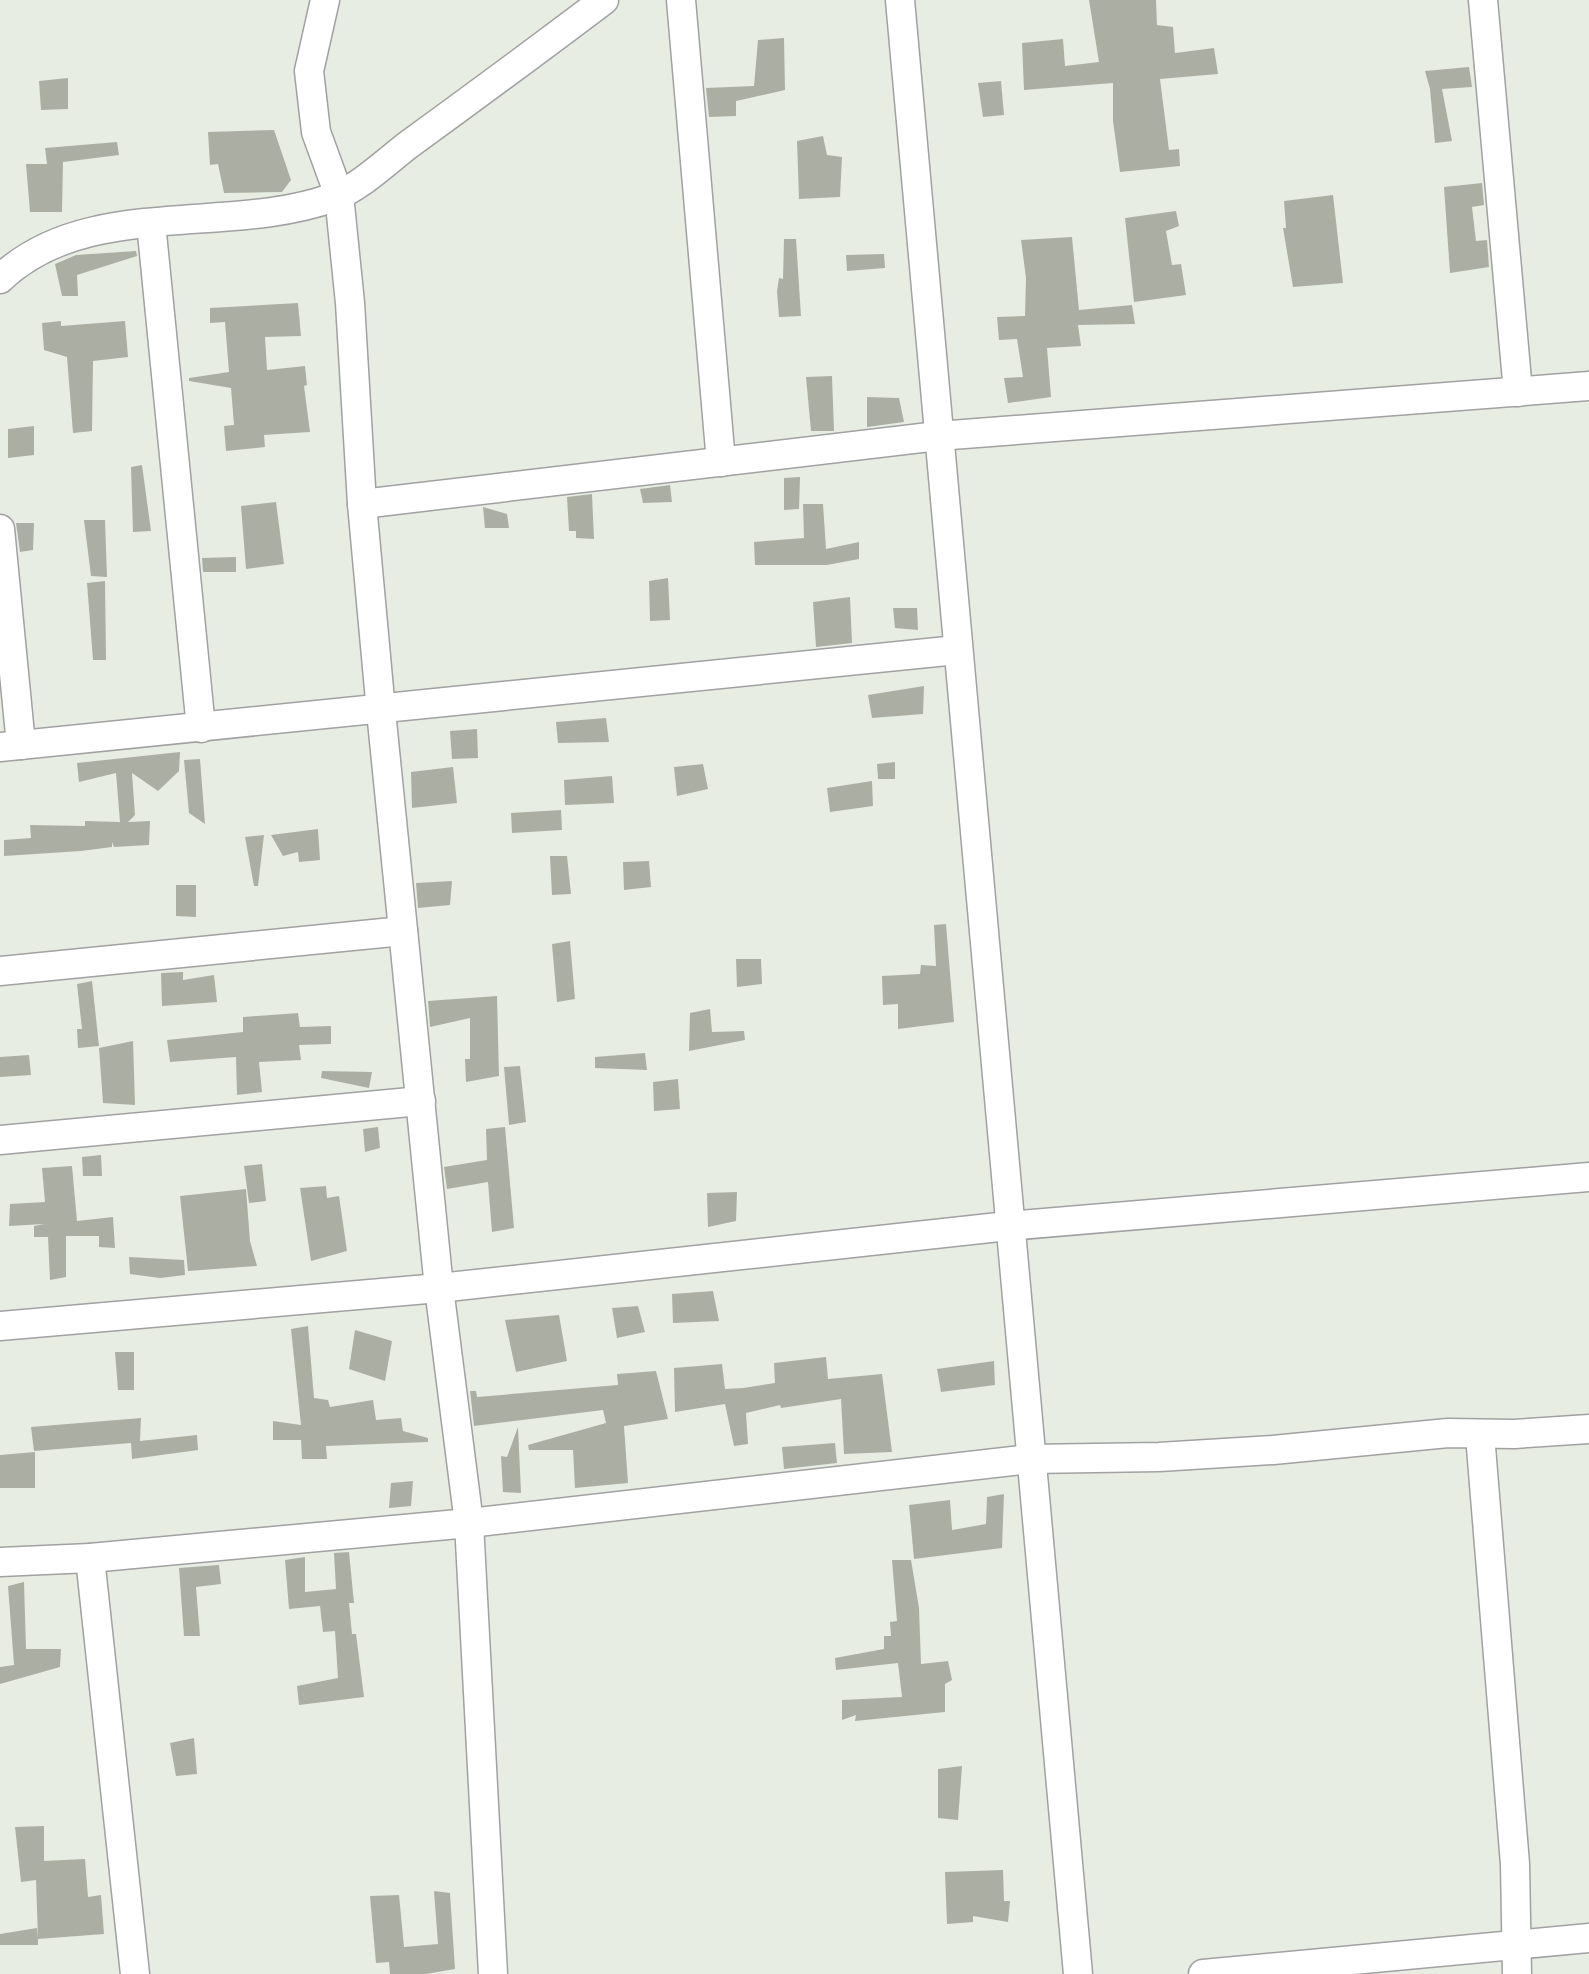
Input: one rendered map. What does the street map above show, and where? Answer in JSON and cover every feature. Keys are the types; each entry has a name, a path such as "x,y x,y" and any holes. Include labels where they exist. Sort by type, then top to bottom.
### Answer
{"street":[{"path":"325,0 309,70 316,132 340,196 381,711 439,1288 469,1523 494,1974"},
{"path":"0,279 17,262 62,240 151,223 266,214 340,196 604,0"},
{"path":"681,0 721,462"},
{"path":"900,0 1078,1974"},
{"path":"1483,0 1518,392"},
{"path":"151,223 201,728"},
{"path":"362,504 938,436 1589,386"},
{"path":"0,529 10,746 957,650"},
{"path":"0,971 403,931"},
{"path":"0,1140 421,1101"},
{"path":"0,1326 439,1288 1008,1226 1589,1176"},
{"path":"0,1562 90,1558 469,1523 1030,1459 1178,1456 1448,1433 1589,1429"},
{"path":"1480,1435 1515,1864 1517,1974"},
{"path":"90,1558 135,1974"},
{"path":"1203,1974 1589,1938"}],"building":[{"path":"1089,0 1156,0 1157,25 1173,27 1175,53 1214,48 1218,74 1160,79 1169,150 1179,149 1180,166 1120,172 1113,83 1024,90 1022,43 1063,39 1065,66 1099,62"},
{"path":"784,38 785,90 736,101 736,116 709,117 706,88 754,86 758,40"},
{"path":"1469,67 1472,87 1442,89 1452,141 1435,143 1425,71"},
{"path":"68,78 68,109 41,110 39,81"},
{"path":"1001,81 1004,115 983,117 978,83"},
{"path":"274,130 291,180 282,192 224,193 218,164 210,165 208,132"},
{"path":"823,136 827,155 842,157 840,197 799,199 797,141"},
{"path":"117,142 119,155 63,162 62,212 30,212 26,164 47,164 45,148"},
{"path":"1482,183 1484,205 1472,207 1476,241 1487,240 1489,267 1450,273 1444,187"},
{"path":"1333,195 1343,283 1293,287 1283,228 1284,201"},
{"path":"1176,211 1179,226 1166,231 1172,265 1181,264 1186,295 1134,302 1125,218"},
{"path":"1072,237 1079,310 1132,305 1135,324 1078,325 1081,346 1047,348 1051,397 1008,403 1004,378 1023,377 1017,339 999,340 997,317 1025,316 1021,240"},
{"path":"784,239 796,239 801,316 779,317 777,291 779,278 783,279"},
{"path":"136,251 137,256 77,275 78,296 62,296 55,264 76,255"},
{"path":"884,254 885,268 847,271 846,255"},
{"path":"298,303 301,336 265,337 267,370 305,366 310,432 264,435 265,447 226,451 224,426 234,425 231,388 189,381 229,372 225,322 210,323 210,308"},
{"path":"61,321 61,326 125,321 128,357 93,361 92,431 73,433 67,357 44,350 42,323"},
{"path":"832,376 834,431 811,431 806,377"},
{"path":"867,397 899,398 904,422 867,427"},
{"path":"34,426 34,455 8,458 8,429"},
{"path":"142,465 151,531 133,532 131,467"},
{"path":"800,477 799,509 784,510 784,478"},
{"path":"670,485 672,502 643,503 640,489"},
{"path":"592,494 594,539 576,538 576,531 569,531 567,497"},
{"path":"276,502 284,564 246,569 241,506"},
{"path":"803,504 823,504 826,549 859,542 859,559 827,565 755,565 754,542 804,538"},
{"path":"483,507 507,514 509,528 485,528"},
{"path":"84,520 105,520 107,577 91,576"},
{"path":"16,523 34,523 33,550 20,552"},
{"path":"236,557 236,572 203,572 202,558"},
{"path":"668,578 670,620 650,621 649,581"},
{"path":"105,581 106,660 93,660 87,583"},
{"path":"850,597 852,643 816,647 813,602"},
{"path":"893,608 917,608 918,630 895,628"},
{"path":"924,686 923,714 872,718 868,695"},
{"path":"606,718 609,742 558,743 556,722"},
{"path":"477,729 478,758 452,759 450,731"},
{"path":"180,752 179,771 158,791 132,773 135,815 128,822 150,821 149,845 114,847 112,842 112,847 4,856 4,840 31,838 30,825 120,822 116,773 79,782 77,763"},
{"path":"200,759 205,824 189,813 184,760"},
{"path":"895,762 895,779 878,779 877,764"},
{"path":"703,764 708,789 677,796 674,767"},
{"path":"453,767 457,803 412,808 411,772"},
{"path":"612,776 614,803 565,805 564,780"},
{"path":"872,781 873,806 830,812 827,788"},
{"path":"561,810 562,830 512,833 511,813"},
{"path":"318,829 320,860 299,862 298,852 283,856 271,835"},
{"path":"264,835 258,886 254,886 245,837"},
{"path":"550,856 567,856 571,894 552,895"},
{"path":"649,861 651,887 624,890 623,862"},
{"path":"452,881 450,905 418,908 416,883"},
{"path":"176,885 196,885 196,917 176,916"},
{"path":"946,924 954,1022 898,1029 898,1004 883,1005 882,976 920,974 921,965 936,966 934,925"},
{"path":"570,941 575,999 557,1002 552,944"},
{"path":"736,959 761,959 762,984 737,987"},
{"path":"183,972 183,980 214,975 217,1002 162,1006 161,973"},
{"path":"92,981 99,1046 78,1048 77,1029 82,1029 77,984"},
{"path":"497,996 499,1076 466,1082 470,1018 430,1027 428,1001"},
{"path":"710,1009 712,1032 744,1031 745,1040 689,1051 690,1013"},
{"path":"298,1013 300,1027 331,1026 331,1044 299,1045 301,1060 259,1062 262,1092 237,1095 236,1057 170,1062 167,1040 243,1032 243,1017"},
{"path":"133,1041 135,1105 103,1103 99,1048"},
{"path":"645,1053 647,1070 595,1068 595,1057"},
{"path":"29,1055 31,1075 0,1077 0,1057"},
{"path":"520,1066 526,1122 509,1125 504,1067"},
{"path":"322,1071 372,1072 369,1088 321,1078"},
{"path":"678,1079 680,1109 654,1111 653,1082"},
{"path":"378,1127 380,1148 365,1152 363,1129"},
{"path":"505,1127 514,1228 492,1232 488,1182 447,1189 444,1167 487,1160 486,1129"},
{"path":"101,1155 102,1176 83,1176 82,1157"},
{"path":"262,1164 266,1201 249,1203 244,1166"},
{"path":"72,1166 77,1221 113,1217 115,1248 99,1247 99,1236 66,1236 66,1277 50,1280 48,1237 34,1237 34,1226 44,1224 9,1226 10,1204 45,1202 42,1168"},
{"path":"326,1186 327,1198 339,1196 347,1251 311,1261 300,1188"},
{"path":"246,1189 250,1241 257,1266 188,1271 180,1196"},
{"path":"737,1192 736,1221 708,1227 707,1193"},
{"path":"129,1257 184,1260 185,1275 160,1278 130,1274"},
{"path":"713,1291 719,1321 673,1323 672,1294"},
{"path":"638,1306 645,1332 617,1338 612,1308"},
{"path":"559,1315 567,1361 516,1372 505,1320"},
{"path":"308,1326 314,1398 328,1400 330,1407 373,1400 376,1420 401,1418 403,1431 428,1438 428,1442 326,1446 327,1459 302,1459 301,1440 273,1440 273,1421 301,1425 291,1329"},
{"path":"355,1330 392,1341 385,1381 349,1369"},
{"path":"115,1352 134,1352 134,1390 118,1390"},
{"path":"826,1357 828,1379 882,1374 892,1452 844,1454 841,1399 746,1413 748,1444 734,1446 725,1404 675,1412 674,1368 722,1364 725,1389 743,1388 775,1383 774,1363"},
{"path":"994,1361 995,1385 941,1392 937,1369"},
{"path":"656,1371 668,1419 624,1426 628,1483 575,1488 573,1450 529,1450 528,1445 606,1423 603,1410 474,1426 470,1391 476,1391 477,1397 618,1385 617,1374"},
{"path":"141,1418 140,1441 197,1435 198,1450 132,1459 131,1443 34,1451 31,1427"},
{"path":"518,1427 521,1493 503,1492 501,1456 507,1457"},
{"path":"835,1443 837,1463 784,1469 782,1447"},
{"path":"35,1452 35,1488 0,1488 0,1455"},
{"path":"413,1481 411,1506 389,1508 391,1483"},
{"path":"1004,1494 1002,1548 914,1559 909,1505 950,1500 952,1530 986,1524 987,1497"},
{"path":"349,1552 354,1603 349,1603 352,1634 356,1634 364,1697 299,1705 297,1686 338,1678 335,1631 323,1632 320,1606 289,1609 285,1560 305,1557 305,1592 336,1589 334,1553"},
{"path":"892,1560 911,1560 919,1608 921,1664 948,1661 952,1680 945,1684 945,1712 855,1721 856,1715 842,1720 842,1700 902,1697 898,1663 836,1670 835,1658 884,1649 884,1636 891,1636 890,1622 897,1621"},
{"path":"219,1565 221,1584 196,1587 200,1636 184,1636 179,1568"},
{"path":"24,1582 26,1649 61,1649 60,1667 0,1684 0,1667 14,1665 8,1586"},
{"path":"194,1738 197,1774 176,1776 170,1743"},
{"path":"962,1766 958,1820 938,1818 938,1769"},
{"path":"44,1826 44,1861 85,1859 88,1897 101,1895 104,1934 38,1939 36,1880 21,1882 15,1827"},
{"path":"1003,1870 1004,1901 1010,1901 1008,1922 973,1916 973,1922 947,1924 945,1872"},
{"path":"434,1891 450,1893 455,1969 390,1974 389,1962 376,1963 370,1896 399,1895 404,1947 438,1944"},
{"path":"37,1928 38,1945 0,1945 0,1934"}]}
